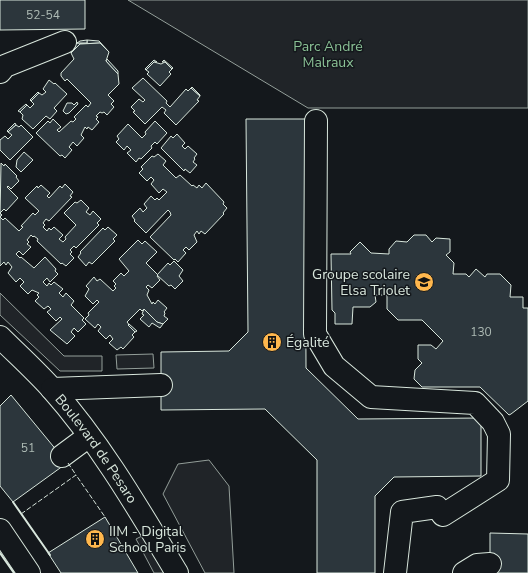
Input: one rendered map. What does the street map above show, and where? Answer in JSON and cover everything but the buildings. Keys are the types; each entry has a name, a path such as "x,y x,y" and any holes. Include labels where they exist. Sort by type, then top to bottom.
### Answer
{"main road":[{"path":"0,72 5,66 65,42"},
{"path":"316,121 315,334 334,366 371,398 475,403 493,422 500,434 498,480 443,515 438,506 402,512 395,573"},
{"name":"Boulevard de Pesaro","path":"0,337 52,389 88,436 138,508 177,573"},
{"path":"52,389 161,385"},
{"path":"62,456 88,436"},
{"path":"0,530 29,573"},
{"path":"464,573 477,565 490,564"}],"green space":[{"name":"Parc André Malraux","path":"128,0 528,0 528,108 308,108"},
{"path":"0,293 64,356 102,356 102,371 60,371 0,315"},
{"path":"153,354 154,368 117,369 116,355"},
{"path":"209,460 229,486 234,573 205,573 163,494 178,464"},
{"path":"144,535 164,573 154,573 136,539"}],"fence":[{"path":"68,463 76,475"},
{"path":"21,514 76,475 105,517"}],"wall":[{"path":"13,502 50,555"},
{"path":"0,553 14,573"}],"place":[{"name":"Groupe scolaire Elsa Triolet","path":"424,282"},
{"name":"Égalité","path":"272,342"},
{"name":"IIM - Digital School Paris","path":"95,539"}]}
